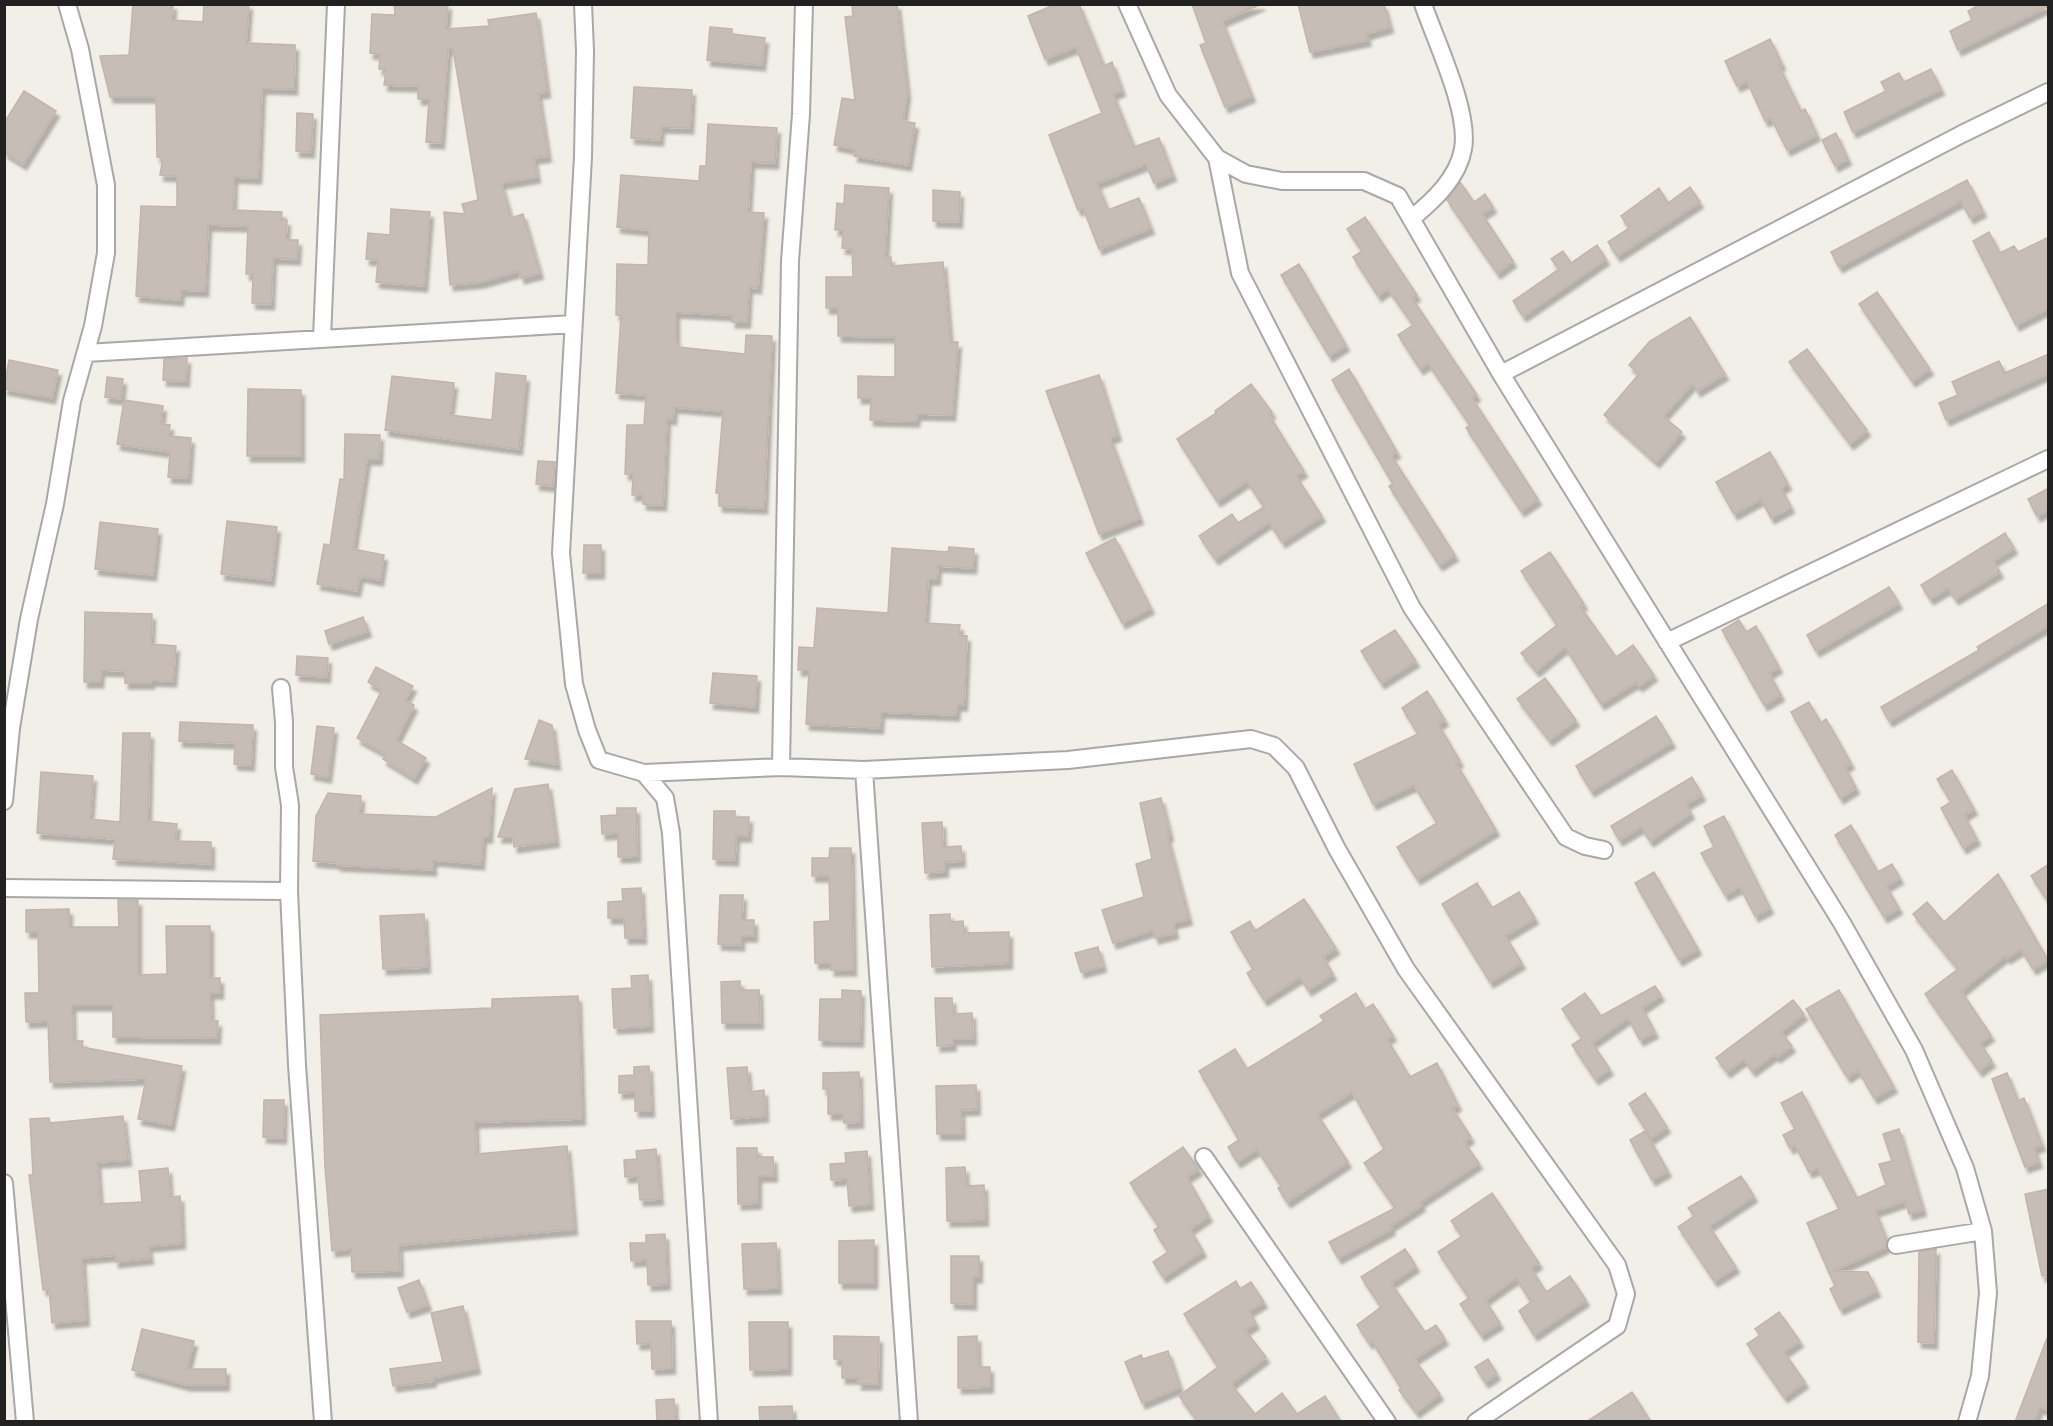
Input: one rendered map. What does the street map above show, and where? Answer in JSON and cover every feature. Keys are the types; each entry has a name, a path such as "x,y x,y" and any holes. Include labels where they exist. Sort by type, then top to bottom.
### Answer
{"street":[{"path":"4,801 11,728 23,649 55,504 72,401 86,353 106,253 106,185 80,48 67,4"},
{"path":"322,338 336,4"},
{"path":"583,4 585,51 583,157 561,553 574,684 587,730 599,760 644,773 781,767 864,770 1068,760 1251,739 1274,746 1296,768 1337,849 1406,969 1617,1265 1626,1294 1617,1326 1476,1422"},
{"path":"781,767 789,273 801,114 804,4"},
{"path":"1127,4 1168,95 1217,158 1246,174 1282,181 1364,181 1398,196 1501,374 1842,923 1914,1050 1965,1168 1983,1231 1988,1293 1980,1376 1966,1422"},
{"path":"1412,218 1430,203 1453,175 1463,149 1462,114 1423,4"},
{"path":"1501,374 1962,134 2049,92"},
{"path":"1217,158 1240,273 1412,608 1566,837 1585,846 1605,850"},
{"path":"86,353 573,324"},
{"path":"1667,642 2049,459"},
{"path":"280,688 284,722 284,767 290,805 289,891 297,1065 323,1422"},
{"path":"864,770 909,1422"},
{"path":"644,773 665,798 671,833 709,1422"},
{"path":"4,888 289,891"},
{"path":"1204,1157 1387,1422"},
{"path":"4,1182 25,1422"},
{"path":"1896,1245 1983,1231"}],"building":[{"path":"133,4 173,4 172,20 203,22 204,4 249,4 246,43 295,45 294,89 262,88 258,178 234,177 233,210 282,212 281,220 287,220 286,240 298,240 297,259 273,258 271,304 252,303 253,274 246,274 248,226 208,225 205,291 181,290 180,300 136,296 141,206 177,207 177,176 160,175 163,157 157,157 156,97 110,97 100,56 129,55"},
{"path":"394,4 448,4 446,29 489,26 488,20 536,13 547,92 538,93 548,156 534,158 537,177 501,183 511,218 523,214 540,273 521,278 519,271 481,282 450,285 444,212 465,214 462,204 478,200 453,49 448,49 441,143 426,142 429,99 418,99 418,86 384,85 386,69 379,69 380,54 370,53 372,14 395,15"},
{"path":"897,4 907,93 903,121 915,123 908,165 854,156 855,149 834,145 842,98 855,100 845,17 853,16 852,6"},
{"path":"1056,4 1079,4 1104,66 1112,62 1122,90 1113,94 1134,147 1159,138 1173,175 1154,183 1146,164 1097,183 1108,210 1139,198 1151,228 1099,249 1083,208 1078,210 1049,135 1102,113 1076,47 1045,59 1028,16"},
{"path":"1192,4 1262,4 1222,21 1252,96 1225,107 1200,45 1206,43"},
{"path":"1298,4 1384,4 1390,27 1366,34 1368,40 1310,52"},
{"path":"1981,4 2049,4 2049,6 1958,50 1950,31 1972,20 1968,11"},
{"path":"710,27 732,29 732,34 765,38 762,65 707,60"},
{"path":"1770,39 1782,64 1779,66 1801,111 1805,109 1817,135 1787,150 1771,118 1765,121 1747,81 1737,86 1725,61"},
{"path":"1931,69 1941,89 1853,132 1844,112 1886,91 1881,82 1899,73 1904,82"},
{"path":"634,87 692,90 690,128 661,127 660,140 631,138"},
{"path":"24,91 56,111 23,164 4,152 4,123"},
{"path":"297,113 313,114 311,152 296,151"},
{"path":"708,124 777,128 775,163 751,162 748,212 764,213 758,288 749,287 747,322 732,322 732,315 676,312 678,347 745,354 746,335 772,336 764,508 719,506 719,493 716,493 723,411 674,407 673,419 667,418 663,505 643,504 643,495 632,495 633,474 625,474 627,425 644,425 646,395 616,393 621,315 616,315 617,264 648,265 649,230 617,227 621,175 699,181 700,166 706,166"},
{"path":"1836,133 1848,159 1835,166 1822,140"},
{"path":"1967,180 1983,211 1970,218 1961,201 1839,267 1831,252"},
{"path":"1460,182 1474,202 1485,194 1493,207 1482,214 1513,261 1497,273 1447,200"},
{"path":"845,185 889,188 885,257 891,257 891,266 943,262 950,342 958,342 952,415 917,414 916,421 870,420 871,398 858,398 858,376 895,377 895,337 838,336 838,308 826,308 826,277 853,277 852,249 842,248 843,230 835,230 837,203 844,204"},
{"path":"1690,187 1700,202 1617,256 1608,242 1629,228 1621,216 1659,188 1668,203"},
{"path":"933,190 960,192 959,222 933,221"},
{"path":"391,209 430,212 424,286 376,282 378,260 366,259 368,233 390,235"},
{"path":"1365,217 1417,295 1412,298 1477,395 1472,398 1538,499 1521,511 1466,428 1470,425 1428,363 1420,369 1398,335 1413,325 1388,289 1378,296 1353,257 1362,251 1347,229"},
{"path":"1989,232 2000,253 2014,246 2018,252 2049,237 2049,308 2016,325 1973,241"},
{"path":"1597,245 1606,259 1523,316 1513,301 1559,269 1551,259 1563,251 1571,263"},
{"path":"1299,264 1346,345 1329,356 1281,275"},
{"path":"1877,292 1930,369 1912,381 1859,304"},
{"path":"1690,317 1725,374 1697,391 1693,383 1663,416 1682,432 1656,462 1604,415 1639,374 1629,365 1650,341"},
{"path":"1807,349 1867,430 1850,444 1789,362"},
{"path":"2049,354 2049,373 1946,420 1939,403 1958,395 1952,382 1999,361 2005,373"},
{"path":"187,358 186,381 163,380 164,359"},
{"path":"9,360 58,370 52,398 4,389"},
{"path":"1349,369 1397,452 1391,455 1455,555 1439,565 1389,486 1393,484 1332,380"},
{"path":"496,373 526,376 519,449 385,430 392,376 454,383 450,415 492,420"},
{"path":"1099,375 1118,435 1110,438 1140,518 1099,534 1046,391"},
{"path":"107,377 123,379 121,399 105,397"},
{"path":"1251,384 1272,412 1269,415 1304,471 1296,476 1322,516 1282,542 1269,522 1215,559 1199,536 1232,514 1238,523 1264,507 1247,481 1217,501 1177,439 1216,413 1215,411"},
{"path":"248,389 301,390 301,456 247,456"},
{"path":"124,400 163,406 161,424 170,425 169,436 191,438 188,478 168,477 170,452 117,444"},
{"path":"345,434 380,435 379,459 367,459 353,549 384,555 380,580 360,576 357,591 317,584 324,544 330,545 340,479 344,480"},
{"path":"1770,452 1788,484 1781,488 1791,507 1771,518 1761,499 1734,514 1716,482"},
{"path":"538,461 555,462 553,486 536,484"},
{"path":"2049,488 2049,509 2037,516 2028,499"},
{"path":"227,521 277,527 271,580 221,574"},
{"path":"100,522 158,529 153,575 95,569"},
{"path":"2005,533 2014,548 1993,561 2000,572 1955,599 1948,588 1930,599 1921,585"},
{"path":"1115,538 1151,608 1122,623 1086,553"},
{"path":"584,545 601,545 601,573 583,573"},
{"path":"949,547 974,549 973,568 938,566 937,579 928,579 925,623 960,625 959,635 967,636 964,705 957,705 956,715 881,712 880,728 806,724 809,670 798,670 799,647 814,648 817,608 888,613 892,548 948,552"},
{"path":"1550,552 1584,604 1580,606 1616,657 1633,645 1654,675 1639,686 1636,682 1601,704 1565,647 1536,671 1521,653 1557,625 1521,571"},
{"path":"1889,587 1899,603 1816,651 1807,635"},
{"path":"2049,603 2049,625 1889,721 1881,707 1979,650 1977,647"},
{"path":"85,612 152,614 151,644 176,646 173,681 151,680 151,683 125,683 125,671 101,670 100,682 84,682"},
{"path":"363,617 368,631 329,644 325,631"},
{"path":"1739,620 1746,632 1756,626 1779,667 1769,673 1781,695 1764,705 1722,630"},
{"path":"1395,630 1416,661 1381,683 1361,651"},
{"path":"297,656 328,658 327,677 296,675"},
{"path":"376,667 413,686 405,700 414,705 396,740 426,758 414,778 383,759 386,754 357,738 382,690 368,682"},
{"path":"713,673 757,676 755,707 710,703"},
{"path":"1545,678 1576,720 1549,740 1517,699"},
{"path":"1427,691 1445,720 1438,724 1460,761 1456,763 1496,830 1417,879 1397,847 1437,823 1414,785 1373,804 1354,764 1418,734 1402,708"},
{"path":"1809,702 1821,723 1826,719 1851,763 1845,767 1856,788 1840,798 1791,712"},
{"path":"1656,716 1672,742 1591,791 1576,766"},
{"path":"539,720 552,725 557,764 525,759"},
{"path":"180,722 253,725 251,765 234,764 235,743 179,741"},
{"path":"317,726 334,728 328,777 311,774"},
{"path":"123,733 150,733 148,821 177,824 175,841 211,842 211,864 113,859 115,839 37,833 41,772 93,776 90,819 120,822"},
{"path":"1952,770 1974,809 1964,815 1977,839 1963,848 1941,808 1951,802 1937,779"},
{"path":"1692,777 1702,795 1686,804 1691,813 1650,841 1641,827 1619,840 1611,826"},
{"path":"548,784 556,841 514,847 513,837 498,837 515,789"},
{"path":"492,788 489,837 483,837 481,864 433,860 433,870 337,865 337,863 313,861 316,816 328,793 361,796 360,814 436,817"},
{"path":"1161,798 1170,835 1167,836 1189,919 1173,923 1175,933 1155,938 1153,930 1113,943 1102,910 1144,897 1136,864 1152,859 1140,803"},
{"path":"617,808 636,808 637,856 618,857 618,833 602,834 601,816 617,815"},
{"path":"714,811 735,811 735,817 749,817 748,836 736,836 735,860 713,859"},
{"path":"1724,816 1770,908 1755,916 1740,887 1725,895 1701,853 1714,847 1704,826"},
{"path":"942,822 943,847 961,846 962,861 945,862 945,871 925,873 922,823"},
{"path":"1851,825 1878,872 1892,864 1900,878 1886,886 1899,908 1884,917 1835,835"},
{"path":"830,848 851,848 853,970 831,970 831,963 815,963 814,922 830,921 829,876 812,876 812,858 829,858"},
{"path":"2049,864 2049,903 2031,876"},
{"path":"1654,872 1698,949 1679,960 1635,883"},
{"path":"1998,874 2048,960 2033,969 2021,949 2007,958 2006,955 1961,991 1991,1035 1980,1043 1992,1061 1979,1071 1925,994 1958,969 1913,914 1927,902 1944,922"},
{"path":"1477,883 1492,908 1519,892 1535,918 1505,936 1522,963 1490,982 1442,904"},
{"path":"641,888 643,938 625,938 624,918 608,918 608,902 623,901 622,889"},
{"path":"720,895 743,895 742,920 754,920 754,936 741,936 741,945 718,944"},
{"path":"1304,899 1336,948 1323,957 1333,974 1308,990 1300,977 1264,1000 1247,973 1253,969 1231,932 1250,921 1255,931"},
{"path":"118,900 138,900 138,975 167,974 166,926 210,926 210,978 220,978 220,993 210,993 211,1021 218,1021 217,1038 113,1037 113,1005 72,1005 73,1041 83,1041 82,1047 182,1066 171,1125 138,1119 146,1079 50,1082 48,1021 26,1022 25,993 39,993 38,932 26,932 26,910 69,909 69,927 119,927"},
{"path":"424,914 427,967 383,969 380,916"},
{"path":"950,914 950,922 963,921 964,933 1009,932 1009,963 932,967 930,915"},
{"path":"1098,947 1103,966 1081,972 1075,953"},
{"path":"648,975 650,1026 614,1028 612,989 632,988 631,976"},
{"path":"740,981 740,990 759,990 760,1023 722,1023 721,982"},
{"path":"1655,986 1661,995 1642,1008 1655,1032 1640,1040 1628,1018 1592,1043 1610,1069 1595,1079 1572,1045 1582,1038 1562,1009 1585,993 1601,1016"},
{"path":"842,990 861,991 860,1041 819,1040 820,999 842,999"},
{"path":"1839,990 1894,1087 1874,1098 1858,1070 1847,1077 1806,1009"},
{"path":"1356,993 1365,1009 1373,1004 1393,1035 1387,1039 1410,1077 1437,1063 1458,1105 1452,1108 1471,1137 1464,1142 1479,1163 1420,1202 1422,1205 1390,1226 1392,1229 1338,1258 1329,1242 1395,1208 1364,1163 1384,1149 1352,1092 1317,1114 1348,1162 1287,1202 1278,1188 1281,1186 1257,1149 1237,1162 1228,1147 1239,1140 1199,1071 1235,1049 1247,1069 1324,1021 1320,1016"},
{"path":"578,996 582,1119 475,1122 476,1154 567,1146 574,1229 399,1245 400,1271 352,1272 351,1249 332,1251 325,1167 320,1015 492,1008 492,999"},
{"path":"935,998 952,998 953,1014 972,1013 973,1039 952,1039 953,1045 937,1046"},
{"path":"1793,1000 1804,1014 1781,1032 1792,1046 1777,1057 1775,1054 1752,1071 1744,1059 1727,1072 1716,1058"},
{"path":"649,1066 651,1111 635,1111 635,1092 619,1093 619,1076 634,1075 634,1067"},
{"path":"747,1067 749,1092 764,1090 765,1116 731,1119 727,1068"},
{"path":"859,1072 860,1122 844,1123 843,1114 828,1114 828,1089 823,1089 823,1073"},
{"path":"2007,1073 2018,1101 2024,1098 2042,1145 2034,1148 2039,1162 2025,1167 1992,1079"},
{"path":"976,1085 977,1109 961,1110 962,1134 937,1134 936,1086"},
{"path":"1802,1092 1857,1198 1886,1185 1879,1164 1892,1161 1883,1134 1899,1129 1923,1210 1909,1214 1905,1201 1875,1211 1887,1240 1886,1247 1833,1271 1868,1272 1877,1291 1840,1309 1830,1289 1835,1286 1807,1223 1839,1209 1818,1168 1809,1172 1795,1145 1790,1148 1783,1135 1795,1129 1781,1103"},
{"path":"1645,1093 1667,1127 1651,1138 1629,1104"},
{"path":"264,1100 284,1100 283,1138 263,1137"},
{"path":"123,1116 128,1160 97,1162 100,1204 142,1202 139,1171 168,1168 170,1197 180,1196 182,1243 148,1246 150,1258 115,1262 115,1255 82,1258 86,1320 52,1323 49,1289 43,1290 29,1175 33,1175 30,1119 49,1118 50,1123"},
{"path":"1645,1131 1668,1171 1652,1180 1630,1140"},
{"path":"1183,1147 1199,1169 1187,1177 1209,1216 1190,1229 1203,1251 1163,1277 1153,1262 1168,1252 1154,1230 1159,1227 1130,1183"},
{"path":"737,1148 757,1148 757,1157 773,1157 774,1176 758,1176 758,1203 738,1204"},
{"path":"656,1149 660,1199 640,1200 638,1176 625,1177 624,1160 637,1159 636,1151"},
{"path":"867,1151 870,1204 849,1206 847,1179 831,1180 830,1164 846,1163 845,1153"},
{"path":"965,1167 966,1186 984,1185 985,1220 947,1221 946,1168"},
{"path":"1741,1176 1754,1196 1709,1226 1736,1267 1714,1281 1678,1227 1694,1216 1688,1208"},
{"path":"2049,1189 2049,1275 2042,1276 2025,1194"},
{"path":"1492,1193 1539,1263 1531,1268 1546,1292 1570,1276 1586,1300 1534,1335 1519,1311 1531,1302 1516,1278 1485,1300 1500,1323 1481,1335 1460,1304 1469,1298 1438,1252 1462,1236 1451,1221"},
{"path":"665,1234 667,1284 648,1285 647,1260 631,1261 630,1243 646,1243 646,1235"},
{"path":"874,1240 874,1283 839,1283 839,1241"},
{"path":"776,1243 778,1288 744,1289 742,1244"},
{"path":"1405,1249 1416,1266 1391,1283 1425,1332 1436,1325 1445,1339 1414,1359 1440,1394 1416,1412 1399,1390 1401,1388 1372,1341 1369,1343 1357,1325 1381,1307 1361,1277"},
{"path":"1936,1249 1934,1343 1918,1342 1919,1252"},
{"path":"951,1256 979,1256 979,1277 973,1277 973,1304 951,1303"},
{"path":"419,1280 428,1305 407,1312 398,1288"},
{"path":"1236,1281 1240,1289 1251,1282 1264,1302 1249,1311 1256,1323 1245,1330 1266,1357 1231,1384 1255,1414 1282,1393 1297,1414 1325,1396 1341,1422 1198,1422 1179,1396 1218,1367 1184,1314"},
{"path":"463,1306 477,1368 432,1378 433,1381 393,1386 390,1369 443,1362 431,1313"},
{"path":"1779,1312 1800,1341 1784,1352 1805,1382 1784,1397 1747,1344 1760,1335 1755,1329"},
{"path":"636,1321 671,1321 672,1368 652,1369 651,1343 637,1344"},
{"path":"749,1322 788,1322 788,1369 750,1370"},
{"path":"142,1329 194,1341 187,1369 226,1369 226,1385 187,1385 132,1370"},
{"path":"834,1336 879,1337 878,1384 858,1384 859,1378 842,1378 842,1360 834,1359"},
{"path":"977,1336 978,1367 990,1367 990,1387 958,1388 958,1337"},
{"path":"2047,1338 2049,1411 2040,1407 2034,1422 2015,1422"},
{"path":"1168,1351 1180,1387 1142,1403 1125,1362 1141,1355 1143,1359"},
{"path":"1488,1359 1497,1374 1485,1382 1475,1367"},
{"path":"1632,1392 1651,1422 1586,1422"},
{"path":"674,1399 675,1422 657,1422 656,1400"},
{"path":"792,1406 793,1422 760,1422 759,1407"}]}
